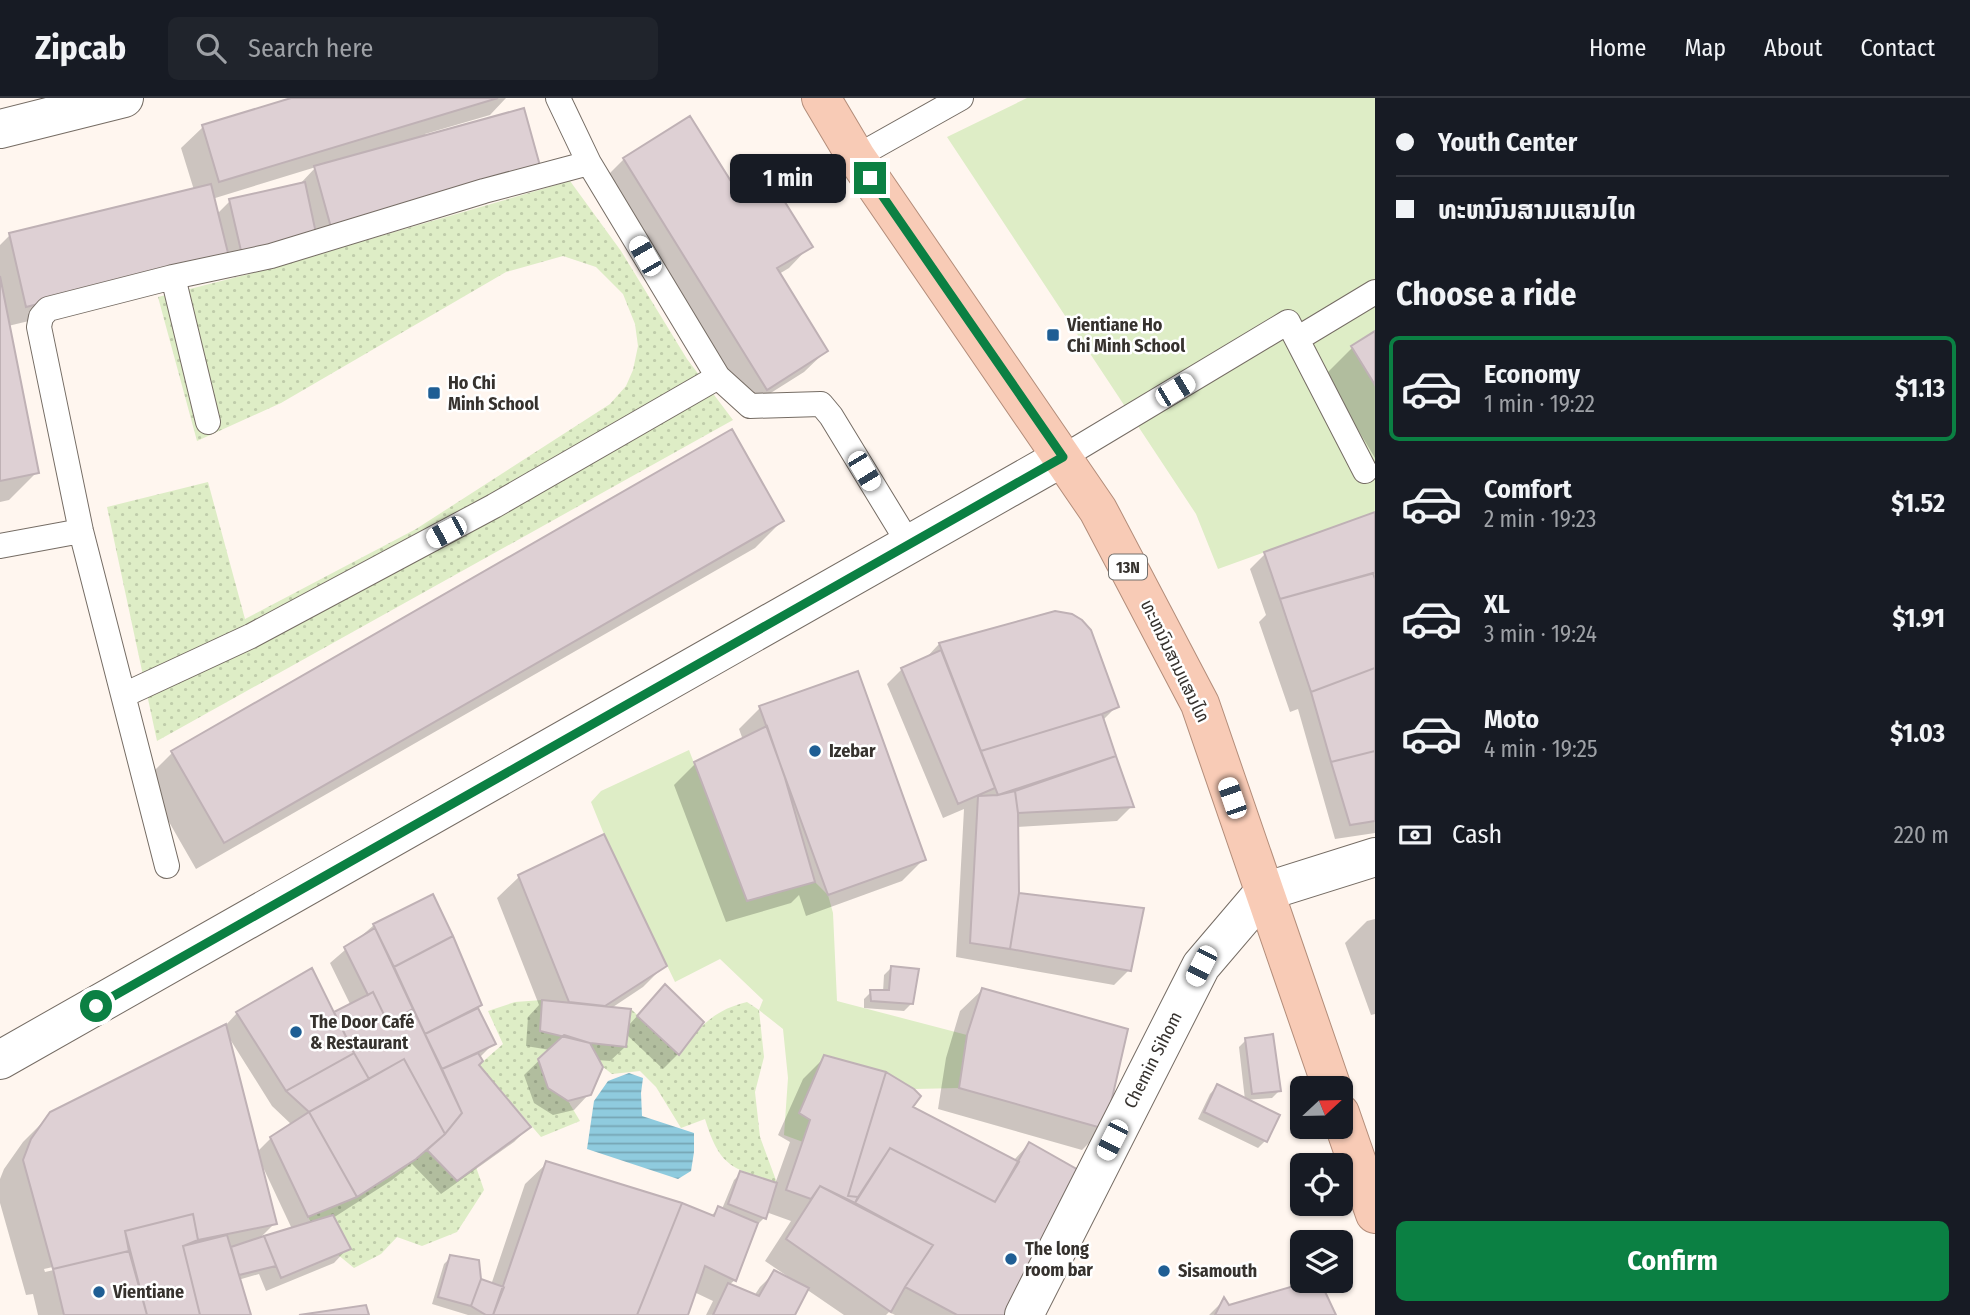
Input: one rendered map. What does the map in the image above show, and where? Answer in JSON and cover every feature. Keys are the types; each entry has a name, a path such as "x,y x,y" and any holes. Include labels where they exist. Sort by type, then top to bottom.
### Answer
{"highway":[{"name":"ທະຫນົນສາມແສນໄທ","path":"821,98 856,157 1098,510 1200,704 1328,1076"},
{"path":"1349,1139 1375,1213"}],"street":[{"path":"0,129 124,98"},
{"path":"0,1060 1063,457"},
{"path":"1264,892 1375,858"},
{"name":"Chemin Sihom","path":"1024,1315 1201,966 1264,892"}],"lane":[{"path":"558,98 589,163 718,377 750,406 821,404 909,544"},
{"path":"856,157 961,98"},
{"path":"167,866 82,531 39,327 41,317 48,309 61,304 271,256 484,191 589,163"},
{"path":"173,277 208,422"},
{"path":"1297,339 1375,292"},
{"path":"1063,457 1288,322 1365,471"},
{"path":"124,695 251,636 494,506 718,377"},
{"path":"0,546 82,531"}],"green space":[{"path":"1027,98 1375,98 1375,331 1351,346 1375,385 1375,512 1218,569 1196,514 947,137"},
{"path":"570,181 621,251 687,359 733,420 157,741 107,507 208,482 245,619 416,529 610,404 626,386 633,370 638,346 635,324 623,294 596,267 563,256 506,272 281,403 197,441 158,297 249,274"},
{"path":"689,750 747,901 815,882 828,895 833,913 837,1001 967,1035 959,1088 914,1089 824,1055 799,1113 810,1120 803,1142 784,1135 788,1078 783,1029 759,1010 763,1000 720,959 675,982 591,802 601,791"},
{"path":"542,1000 540,1031 564,1035 538,1059 548,1088 568,1101 580,1121 541,1137 479,1065 503,1044 488,1011 515,1002"},
{"path":"747,1002 759,1010 764,1057 755,1092 760,1137 777,1183 749,1174 730,1164 716,1148 705,1119 681,1128 656,1087 640,1071 612,1074 603,1067 590,1043 626,1047 631,1009 679,1055 707,1021 724,1010"},
{"path":"427,1150 456,1180 476,1167 484,1190 457,1232 422,1246 397,1237 381,1254 354,1268 337,1254 350,1248 333,1215 311,1222 308,1217 385,1180"}],"water":[{"path":"629,1073 643,1078 642,1116 694,1133 691,1171 678,1179 587,1149 594,1101 608,1081"}],"building":[{"path":"291,98 498,98 219,182 202,125"},
{"path":"524,108 542,173 332,231 314,166"},
{"path":"690,116 739,194 768,175 813,247 777,268 828,351 767,390 623,158"},
{"path":"305,182 317,238 242,255 229,199"},
{"path":"211,184 229,257 26,307 9,233"},
{"path":"0,276 39,473 0,481"},
{"path":"1375,331 1375,385 1351,346"},
{"path":"732,429 784,521 224,843 171,751"},
{"path":"1375,512 1375,573 1280,599 1264,552"},
{"path":"1373,573 1375,668 1311,692 1280,599"},
{"path":"1055,611 1072,614 1091,630 1119,707 981,751 939,643"},
{"path":"941,650 995,788 958,804 901,668"},
{"path":"1375,668 1375,751 1331,762 1311,692"},
{"path":"858,671 926,860 828,895 759,706"},
{"path":"1102,714 1116,756 998,795 981,751"},
{"path":"767,726 815,882 747,901 694,762"},
{"path":"1375,751 1375,821 1350,825 1331,762"},
{"path":"1116,756 1134,807 1018,813 1015,791"},
{"path":"1015,791 1018,813 1019,893 1010,949 970,943 978,796"},
{"path":"604,834 667,966 605,1006 569,1002 518,875"},
{"path":"1019,893 1144,908 1131,971 1010,949"},
{"path":"433,894 453,936 394,967 373,924"},
{"path":"375,928 413,1009 388,1023 373,992 368,995 344,947"},
{"path":"453,936 482,1005 425,1034 394,967"},
{"path":"891,966 919,969 913,1004 871,1001 870,990 889,990"},
{"path":"312,968 354,1053 286,1091 236,1012"},
{"path":"665,984 704,1022 679,1055 637,1016"},
{"path":"982,988 1128,1029 1105,1129 959,1088 967,1035"},
{"path":"373,992 388,1023 413,1009 462,1113 445,1134 404,1059 369,1079 354,1053 334,1012"},
{"path":"542,1000 631,1009 626,1047 590,1043 540,1031"},
{"path":"478,1008 496,1044 442,1069 425,1034"},
{"path":"226,1024 277,1224 198,1240 193,1214 125,1231 129,1251 53,1269 23,1160 31,1139 50,1112"},
{"path":"1273,1034 1281,1091 1252,1094 1245,1038"},
{"path":"564,1035 590,1043 603,1067 591,1095 568,1101 548,1088 538,1059"},
{"path":"354,1053 369,1079 309,1112 286,1091"},
{"path":"478,1053 483,1061 479,1065 531,1127 457,1181 427,1150 462,1113 442,1069"},
{"path":"824,1055 886,1072 848,1196 858,1197 855,1203 820,1186 811,1199 786,1190 810,1120 799,1113"},
{"path":"404,1059 445,1134 416,1159 357,1197 309,1112"},
{"path":"886,1072 921,1096 913,1107 1019,1162 995,1202 890,1148 858,1197 848,1196"},
{"path":"1217,1084 1280,1115 1267,1142 1204,1112"},
{"path":"309,1112 357,1197 308,1217 270,1137"},
{"path":"1029,1142 1080,1171 1008,1315 957,1315 905,1287 933,1245 855,1203 890,1148 995,1202"},
{"path":"546,1161 682,1203 637,1315 493,1315"},
{"path":"740,1171 777,1183 766,1219 728,1204"},
{"path":"820,1186 933,1245 891,1312 786,1239"},
{"path":"682,1203 714,1216 718,1206 758,1223 736,1281 705,1266 688,1315 637,1315"},
{"path":"193,1214 198,1240 183,1246 200,1315 147,1315 125,1231"},
{"path":"333,1215 351,1249 281,1278 264,1236"},
{"path":"227,1235 251,1315 200,1315 183,1246"},
{"path":"264,1236 276,1266 239,1275 231,1247"},
{"name":"Vientiane","path":"129,1251 147,1315 64,1315 53,1269"},
{"path":"450,1255 479,1260 481,1279 471,1306 438,1297"},
{"path":"774,1270 809,1288 795,1315 713,1315 728,1283 759,1296"},
{"path":"481,1279 504,1287 493,1315 486,1315 471,1306"},
{"path":"1290,1287 1290,1293 1326,1293 1336,1315 1215,1315 1224,1297 1229,1305"},
{"path":"366,1305 369,1315 299,1315"}],"place":[{"name":"Vientiane Ho Chi Minh School","path":"1053,335"},
{"name":"Ho Chi Minh School","path":"434,393"},
{"name":"Izebar","path":"815,751"},
{"name":"The Door Café & Restaurant","path":"296,1032"},
{"name":"The long room bar","path":"1011,1259"},
{"name":"Sisamouth","path":"1164,1271"},
{"name":"Vientiane","path":"99,1292"}],"route":[{"path":"96,1006 1063,457 870,178"}]}
